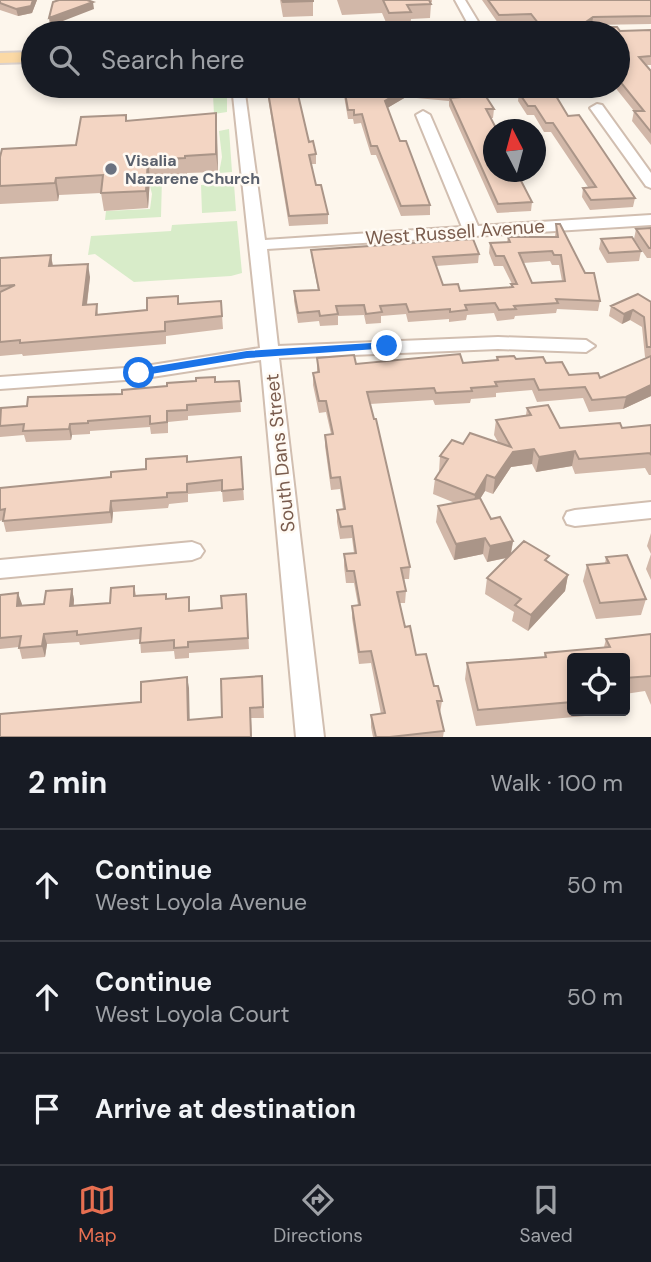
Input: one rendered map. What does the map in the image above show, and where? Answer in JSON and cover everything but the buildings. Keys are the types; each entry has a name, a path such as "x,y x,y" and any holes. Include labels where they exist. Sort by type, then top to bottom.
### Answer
{"main road":[{"path":"0,58 21,57"}],"street":[{"path":"460,0 472,21"},
{"name":"South Dans Street","path":"240,98 310,737"},
{"path":"597,108 651,183"},
{"path":"423,115 472,231"},
{"name":"West Russell Avenue","path":"258,245 651,220"},
{"path":"0,383 114,375 270,353 387,346 586,346"},
{"path":"575,518 651,510"},
{"path":"0,569 192,551"}],"green space":[{"path":"213,98 227,98 227,112 214,114"},
{"path":"229,129 232,172 219,173 222,157 219,131"},
{"path":"162,178 161,217 105,220 106,211 150,209 152,194 149,182"},
{"path":"234,184 236,211 202,213 201,185"},
{"path":"237,221 242,273 231,276 134,282 95,254 88,255 91,236 171,231 172,225"}],"place":[{"name":"Visalia Nazarene Church","path":"111,169"}],"route":[{"path":"139,373 247,355 387,346"}]}
